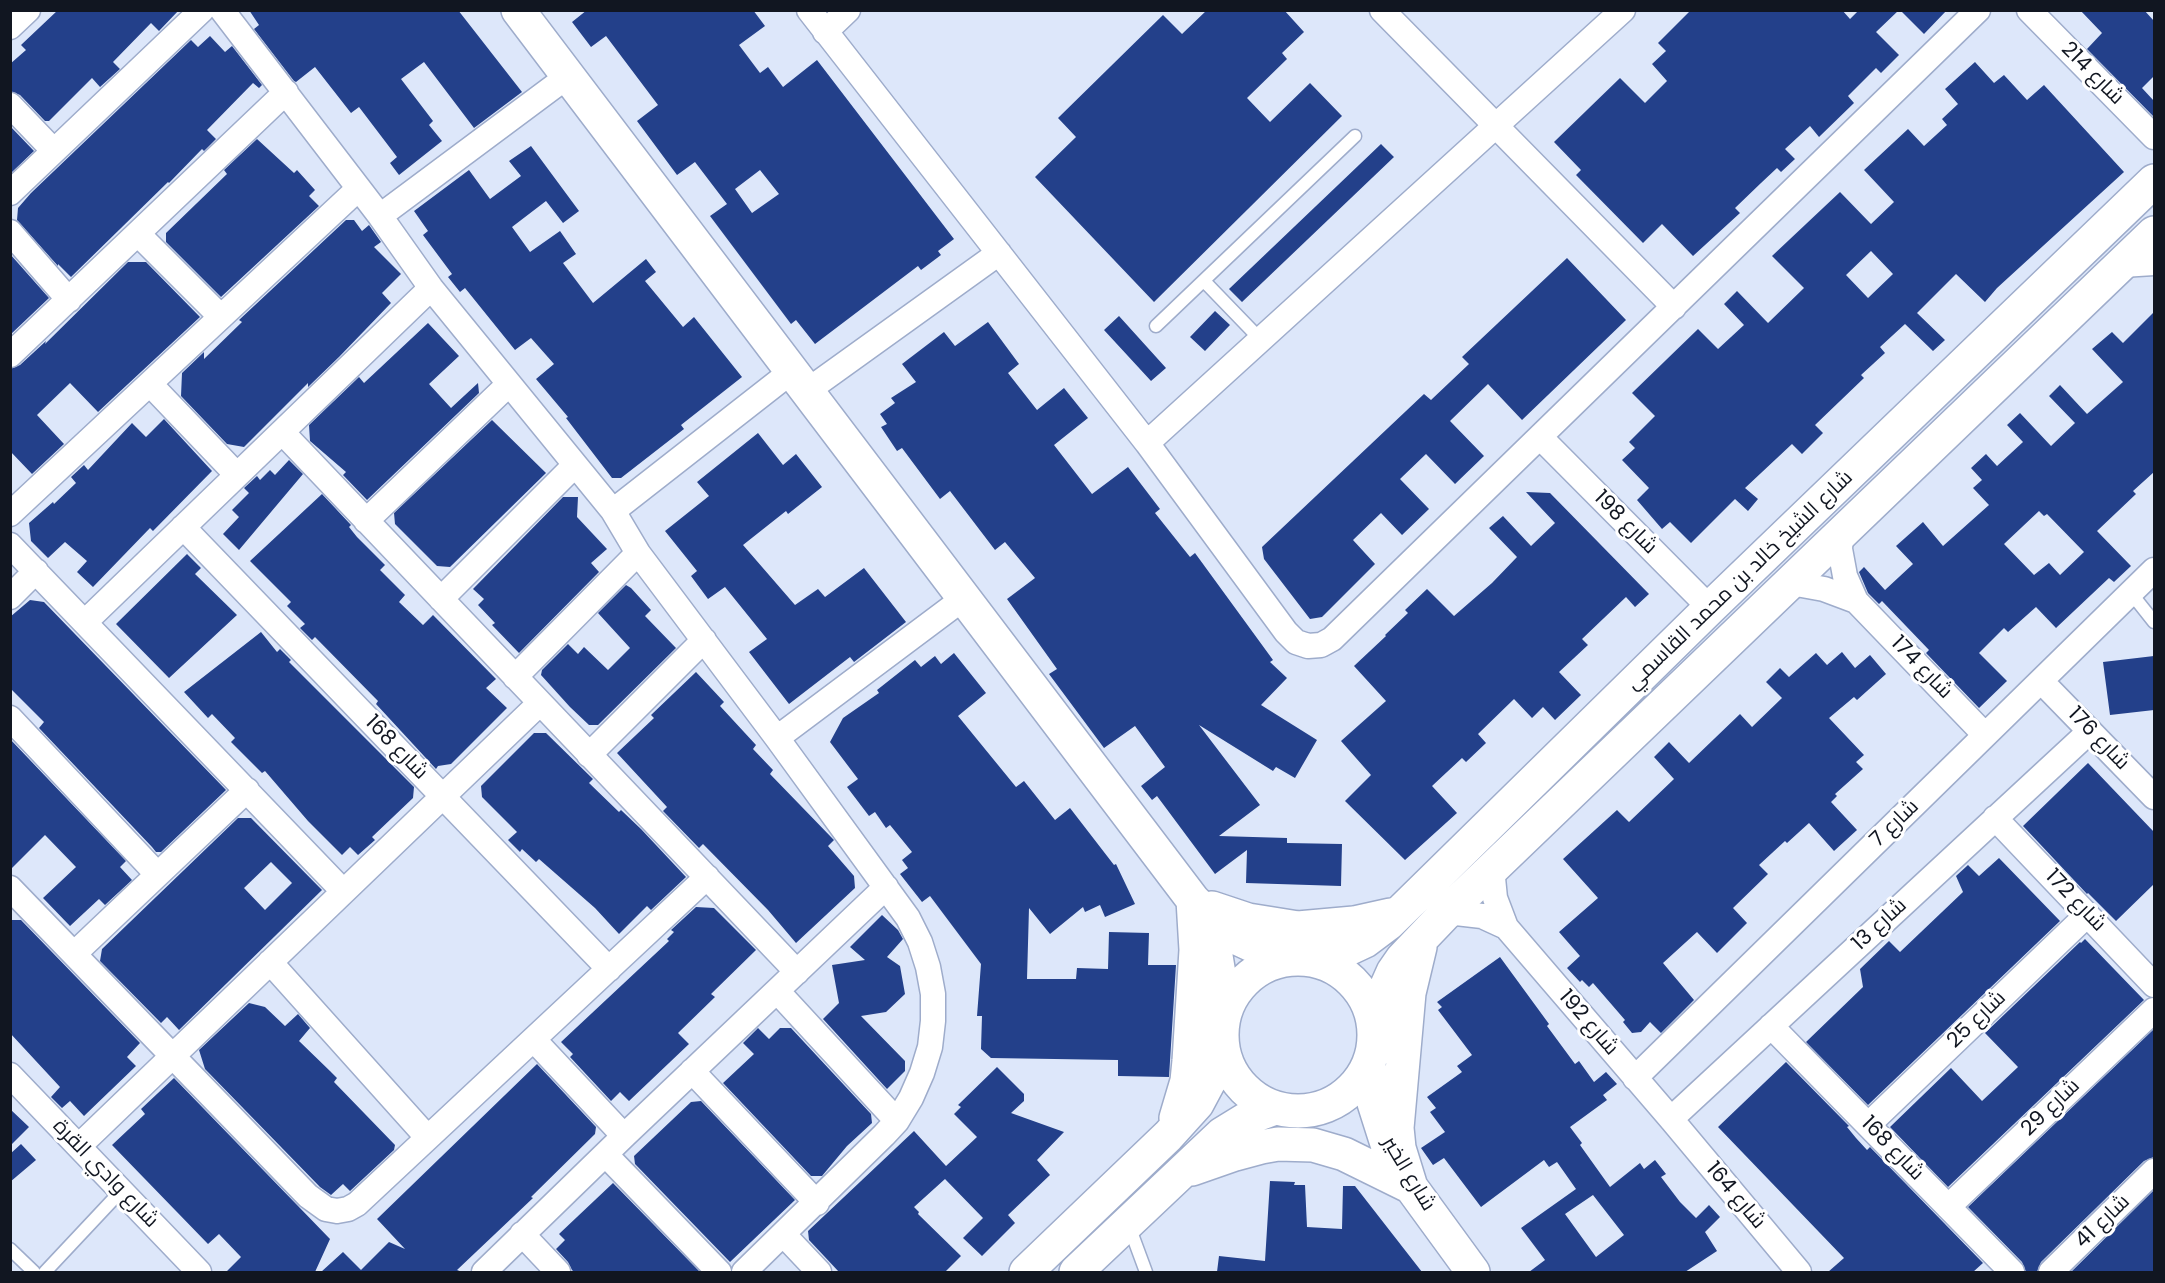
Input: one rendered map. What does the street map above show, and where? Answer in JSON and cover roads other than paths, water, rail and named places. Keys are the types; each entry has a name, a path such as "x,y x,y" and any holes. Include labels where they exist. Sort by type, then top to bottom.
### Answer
{"main road":[{"path":"518,10 1193,900 1205,921 1214,947 1220,974 1227,1064 1234,1078 1255,1099 1289,1109 1342,1130 1362,1142 1380,1156 1411,1187"},
{"name":"شارع الشيخ خالد بن محمد القاسمي","path":"1300,960 1331,956 1365,941 1399,913 1710,608 2154,181"},
{"name":"شارع الشيخ خالد بن محمد القاسمي","path":"1374,1030 1385,987 1402,959 1434,925 2154,233"},
{"path":"1193,900 1223,913 1248,920 1298,928 1354,923 1399,913"},
{"path":"1076,1272 1208,1146 1235,1125 1261,1112 1327,1106 1341,1099 1362,1078 1369,1064 1373,1050 1374,1030 1369,1006 1352,981 1327,964 1271,954 1239,939 1210,917 1193,900"},
{"path":"1168,1136 1187,1081 1196,950 1193,900"},
{"path":"1411,1187 1399,1148 1398,1110 1409,993 1415,964 1434,925"},
{"path":"1026,1272 1168,1136 1197,1104 1218,1059 1223,1026 1234,993 1243,981 1268,964 1300,960"},
{"name":"شارع الخير","path":"1369,1064 1374,1103 1388,1147 1411,1187 1473,1272"},
{"path":"1182,1172 1261,1147 1313,1145 1344,1154 1411,1187"}],"street":[{"path":"10,27 28,10"},
{"path":"10,194 202,10"},
{"path":"222,10 380,216 431,288 613,511 638,553 886,887 908,918 920,942 933,994 933,1021 927,1056 911,1098 897,1121 817,1203 744,1272"},
{"path":"809,10 1147,443 1287,632 1296,642 1308,646 1321,645 1332,639 1978,10"},
{"path":"825,32 848,10"},
{"path":"1382,10 1674,307"},
{"path":"1147,443 1623,10"},
{"name":"214 شارع","path":"2029,10 2154,137"},
{"path":"380,216 568,76"},
{"path":"10,355 286,92"},
{"path":"10,105 54,151"},
{"path":"10,514 358,189"},
{"path":"10,232 69,300"},
{"path":"138,234 221,317"},
{"path":"613,511 800,381 999,253"},
{"path":"2122,265 2154,263"},
{"path":"85,622 431,288"},
{"path":"150,384 237,475"},
{"path":"366,521 509,384"},
{"path":"282,432 797,972"},
{"name":"شارع 198","path":"1540,437 1710,608"},
{"path":"441,599 575,465"},
{"name":"شارع 168","path":"183,527 609,969"},
{"name":"شارع 174","path":"1841,535 1841,556 1845,576 1856,601 1985,735"},
{"path":"10,545 344,891"},
{"path":"515,677 638,553"},
{"name":"شارع 7","path":"1635,1078 2154,570"},
{"path":"10,597 36,571"},
{"name":"شارع 174","path":"1791,583 1824,589 1856,601"},
{"path":"777,738 964,598"},
{"path":"590,755 704,640"},
{"name":"شارع 176","path":"2041,681 2154,797"},
{"path":"79,1146 540,703"},
{"path":"10,718 157,874"},
{"name":"شارع 13","path":"1671,1119 2090,731"},
{"path":"75,952 247,790"},
{"name":"شارع 172","path":"1995,818 2154,985"},
{"name":"شارع 192","path":"1492,868 1495,898 1506,927 1671,1119"},
{"path":"13,894 75,952 171,1057 308,1196 326,1209 348,1209 357,1204 706,878"},
{"path":"484,1272 886,887"},
{"name":"شارع 192","path":"1434,925 1456,913 1482,916 1506,927"},
{"name":"شارع 25","path":"1868,1125 2087,915"},
{"path":"270,962 427,1137"},
{"path":"777,991 897,1121"},
{"name":"شارع 29","path":"1948,1207 2154,1010"},
{"name":"شارع 168","path":"1771,1026 2012,1272"},
{"path":"534,1040 624,1136"},
{"path":"692,1071 817,1203"},
{"name":"شارع وادي القرة","path":"10,1075 199,1272"},
{"name":"شارع 164","path":"1671,1119 1799,1272"},
{"path":"606,1155 718,1272"},
{"name":"شارع 41","path":"2051,1272 2154,1171"},
{"path":"522,1234 558,1272"},
{"path":"784,1234 819,1272"}],"lane":[{"path":"1156,326 1355,136"},
{"path":"1204,280 1261,340"},
{"path":"2131,593 2154,622"},
{"path":"45,1272 121,1191"},
{"path":"1128,1222 1146,1272"},
{"path":"10,1249 34,1272"}]}
